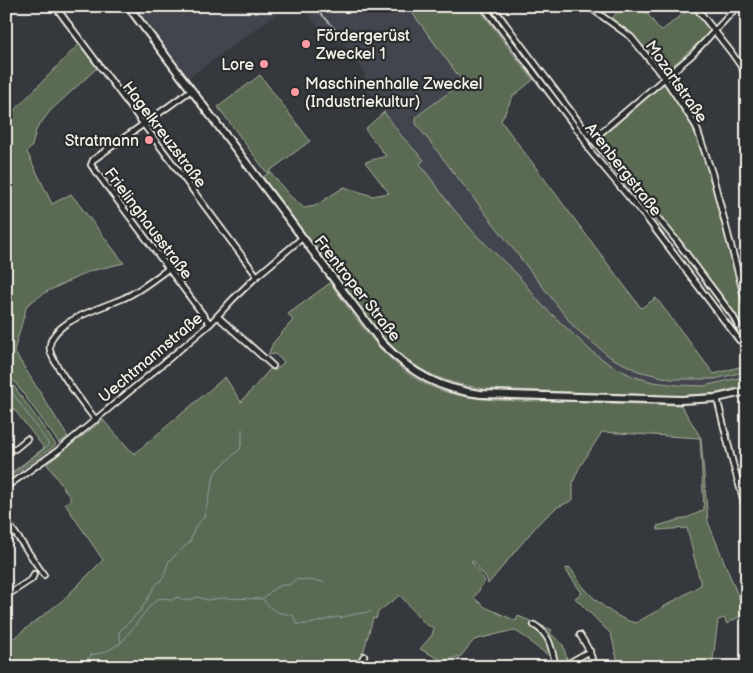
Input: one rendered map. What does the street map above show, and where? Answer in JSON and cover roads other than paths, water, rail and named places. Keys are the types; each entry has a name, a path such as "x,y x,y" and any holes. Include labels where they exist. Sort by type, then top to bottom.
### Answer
{"main road":[{"name":"Frentroper Straße","path":"128,6 382,344 410,369 439,384 458,390 482,394 718,401 747,391"}],"street":[{"name":"Hagelkreuzstraße","path":"55,6 257,276"},
{"name":"Arenbergstraße","path":"483,6 583,136 590,151 653,226 739,340 747,344"},
{"name":"Arenbergstraße","path":"492,6 593,139 676,240 733,316 747,344"},
{"name":"Mozartstraße","path":"588,6 631,37 665,79 687,111 703,145 747,307"},
{"path":"695,6 716,31 747,75"},
{"path":"586,144 665,79 716,31 738,6"},
{"path":"143,125 191,90"},
{"name":"Frielinghausstraße","path":"143,125 93,160 92,168 210,324"},
{"name":"Uechtmannstraße","path":"6,486 60,449 96,420 210,324 257,276 302,238"},
{"path":"96,420 83,404 52,356 50,343 53,336 57,331 96,308 123,299 168,269"},
{"path":"217,316 273,366"},
{"path":"718,401 747,512"},
{"path":"6,454 11,448 15,448 27,439"},
{"path":"6,441 11,448"},
{"path":"6,520 44,576"},
{"path":"6,596 32,579 34,574"},
{"path":"534,625 544,631 548,637 556,667"},
{"path":"580,635 590,651 593,667"},
{"path":"562,667 590,651"},
{"path":"359,666 364,656"},
{"path":"359,666 370,663 374,667"}],"waterway":[{"path":"6,384 48,443 48,446 6,478"},
{"path":"81,667 91,655 105,652 121,643 119,632 141,610 155,586 163,578 169,561 190,542 195,527 204,517 215,472 240,449 242,429"},
{"path":"264,598 275,588 289,585 296,579 324,582"},
{"path":"122,642 150,606 158,599 168,598 170,601 177,597 186,601 198,597 207,600 223,598 263,599 272,609 293,615 297,624 371,612"}],"railway":[{"path":"318,11 340,34"}],"place":[{"name":"Fördergerüst Zweckel 1","path":"306,44"},
{"name":"Lore","path":"264,64"},
{"name":"Maschinenhalle Zweckel (Industriekultur)","path":"295,92"},
{"name":"Stratmann","path":"149,140"}]}
